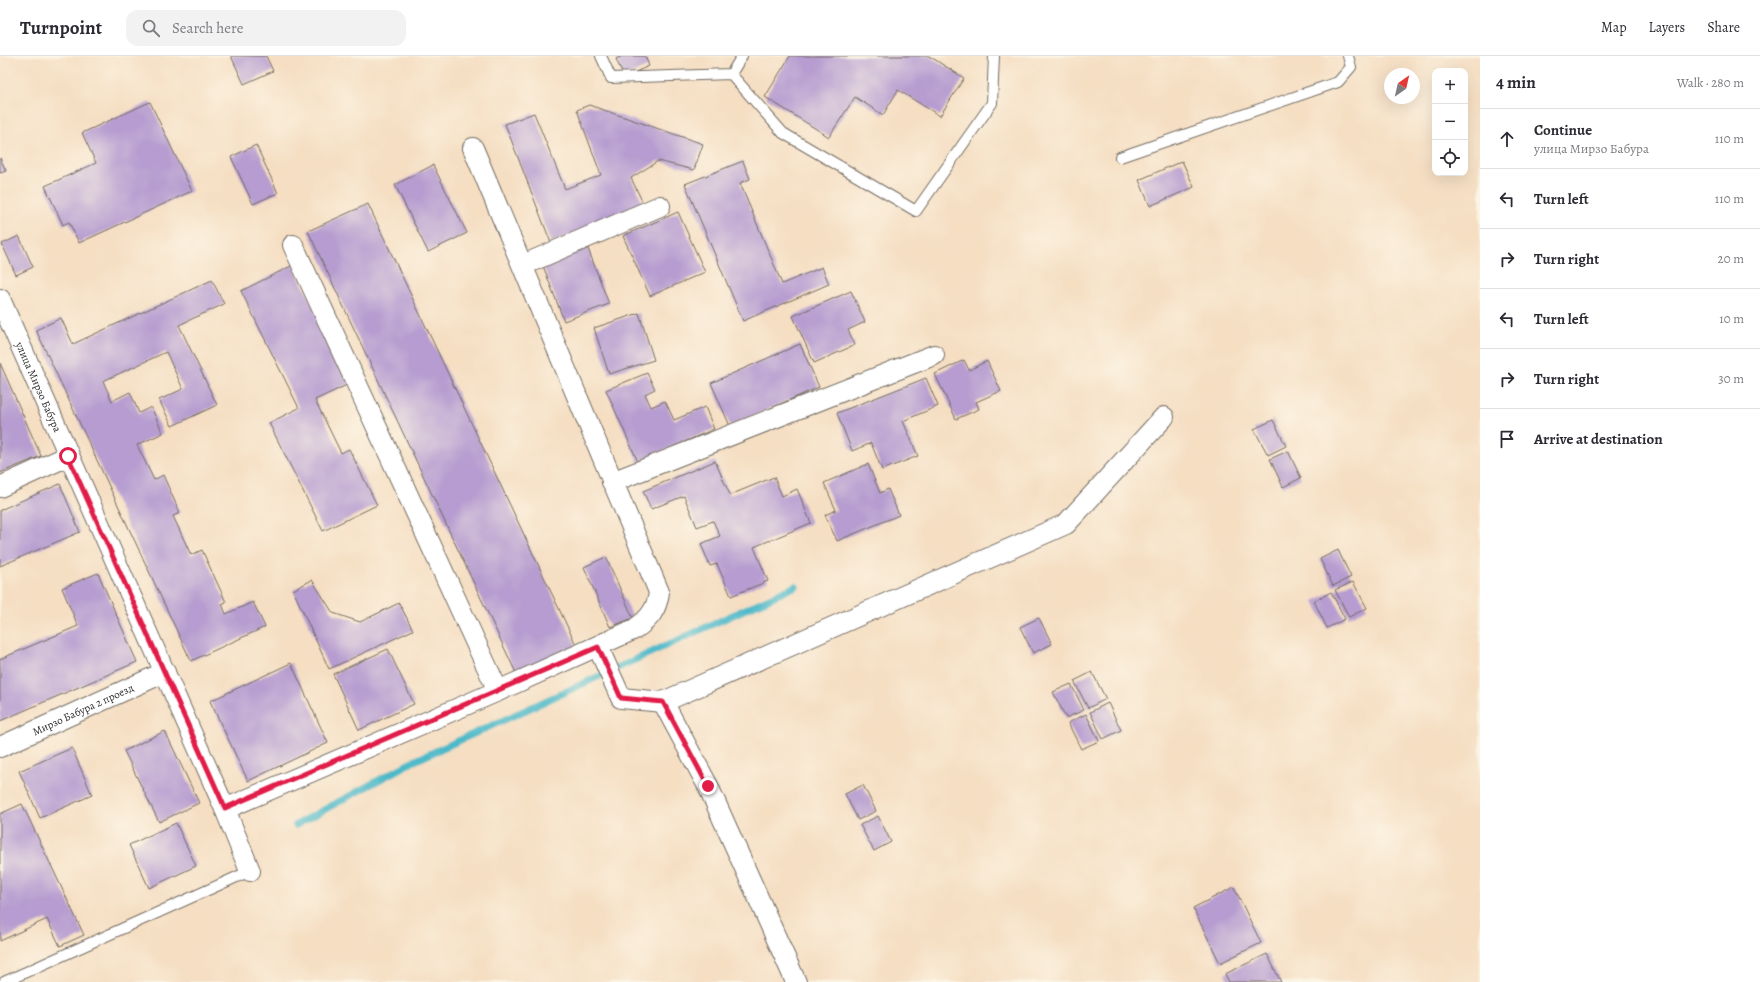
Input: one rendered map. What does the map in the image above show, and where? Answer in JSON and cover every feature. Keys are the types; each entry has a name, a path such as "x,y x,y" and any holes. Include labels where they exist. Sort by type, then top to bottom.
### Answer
{"street":[{"path":"225,808 598,647 635,629 646,622 654,612 659,592 473,148"},
{"path":"522,265 660,206"},
{"path":"293,245 498,691"},
{"name":"улица Мирзо Бабура","path":"0,299 68,456 225,808 250,871"},
{"path":"612,482 934,356"},
{"path":"598,647 621,698 663,702 1066,524 1164,417"},
{"path":"0,487 68,456"},
{"name":"Мирзо Бабура 2 проезд","path":"0,747 165,672"},
{"path":"663,702 708,786 796,982"}],"lane":[{"path":"601,56 611,78 731,74"},
{"path":"731,74 742,56"},
{"path":"731,74 783,133 916,211 992,102 994,56"},
{"path":"1120,157 1338,82 1351,67 1348,56"},
{"path":"4,982 250,871"}],"building":[{"path":"231,56 266,56 273,71 244,84"},
{"path":"622,56 645,56 649,66 624,77 616,59"},
{"path":"790,56 929,56 964,78 940,116 898,90 883,115 855,97 829,137 765,97"},
{"path":"150,102 192,191 79,243 69,222 63,225 45,186 96,163 82,133"},
{"path":"589,105 703,144 694,170 658,161 631,178 645,207 551,243 505,124 534,113 565,189 601,175 577,110"},
{"path":"256,145 278,193 253,204 231,157"},
{"path":"0,158 6,171 0,173"},
{"path":"743,161 750,179 740,183 782,284 822,267 829,284 743,321 685,184"},
{"path":"1182,161 1194,187 1150,206 1139,180"},
{"path":"433,165 467,233 428,252 395,185"},
{"path":"368,204 577,647 517,675 308,231"},
{"path":"678,212 705,272 650,296 623,236"},
{"path":"19,236 33,267 16,275 2,244"},
{"path":"587,246 609,304 564,321 542,263"},
{"path":"293,265 351,383 315,400 341,453 349,449 377,505 323,531 269,423 299,408 241,291"},
{"path":"212,280 224,304 179,325 217,405 172,426 159,400 183,389 166,352 103,381 112,401 130,392 139,413 151,407 163,433 137,445 154,480 163,475 180,513 173,516 191,555 202,550 226,602 222,604 226,614 253,602 265,627 191,661 36,330 61,318 73,344"},
{"path":"851,291 865,322 848,330 855,345 814,363 793,316"},
{"path":"639,313 654,360 609,374 594,328"},
{"path":"800,344 819,387 730,426 711,383"},
{"path":"964,360 969,370 987,361 1001,391 976,402 979,409 956,419 935,374"},
{"path":"0,363 41,456 0,473"},
{"path":"647,373 655,389 645,394 651,407 665,401 674,420 705,407 714,429 638,462 606,390"},
{"path":"926,378 938,406 903,421 918,456 882,470 871,443 852,451 837,413"},
{"path":"1273,420 1286,446 1268,455 1254,429"},
{"path":"1288,451 1301,478 1283,487 1270,459"},
{"path":"715,461 730,495 774,477 782,496 797,489 811,523 754,547 768,581 731,596 717,564 710,566 701,544 720,536 713,521 697,527 684,496 651,509 643,491"},
{"path":"868,464 880,493 888,489 899,515 837,541 825,515 836,510 824,483"},
{"path":"60,484 80,532 0,566 0,510"},
{"path":"1338,550 1351,577 1333,586 1320,559"},
{"path":"606,557 633,618 610,627 584,567"},
{"path":"98,573 137,662 0,721 0,659 78,626 62,588"},
{"path":"312,580 333,613 360,622 399,603 413,630 329,669 293,590"},
{"path":"1353,582 1367,608 1349,617 1335,590"},
{"path":"1331,592 1345,619 1327,628 1314,601"},
{"path":"1039,618 1052,644 1033,653 1020,627"},
{"path":"388,649 414,704 359,730 333,674"},
{"path":"291,663 328,743 248,781 210,701"},
{"path":"1092,672 1106,699 1088,708 1074,681"},
{"path":"1071,684 1084,710 1066,718 1053,692"},
{"path":"1108,703 1121,730 1103,739 1090,712"},
{"path":"1086,714 1099,741 1081,749 1068,723"},
{"path":"165,731 199,803 159,822 124,751"},
{"path":"72,748 92,795 40,818 19,771"},
{"path":"863,785 876,811 858,820 845,794"},
{"path":"22,804 84,935 60,946 47,919 0,941 0,814"},
{"path":"878,816 891,842 874,851 860,825"},
{"path":"176,823 196,866 149,888 129,845"},
{"path":"1234,887 1261,943 1220,963 1193,908"},
{"path":"1267,954 1281,982 1229,982 1225,974"}],"waterway":[{"path":"296,825 412,762 796,586"}],"route":[{"path":"68,456 225,808 598,647 621,698 663,702 708,786"}]}
